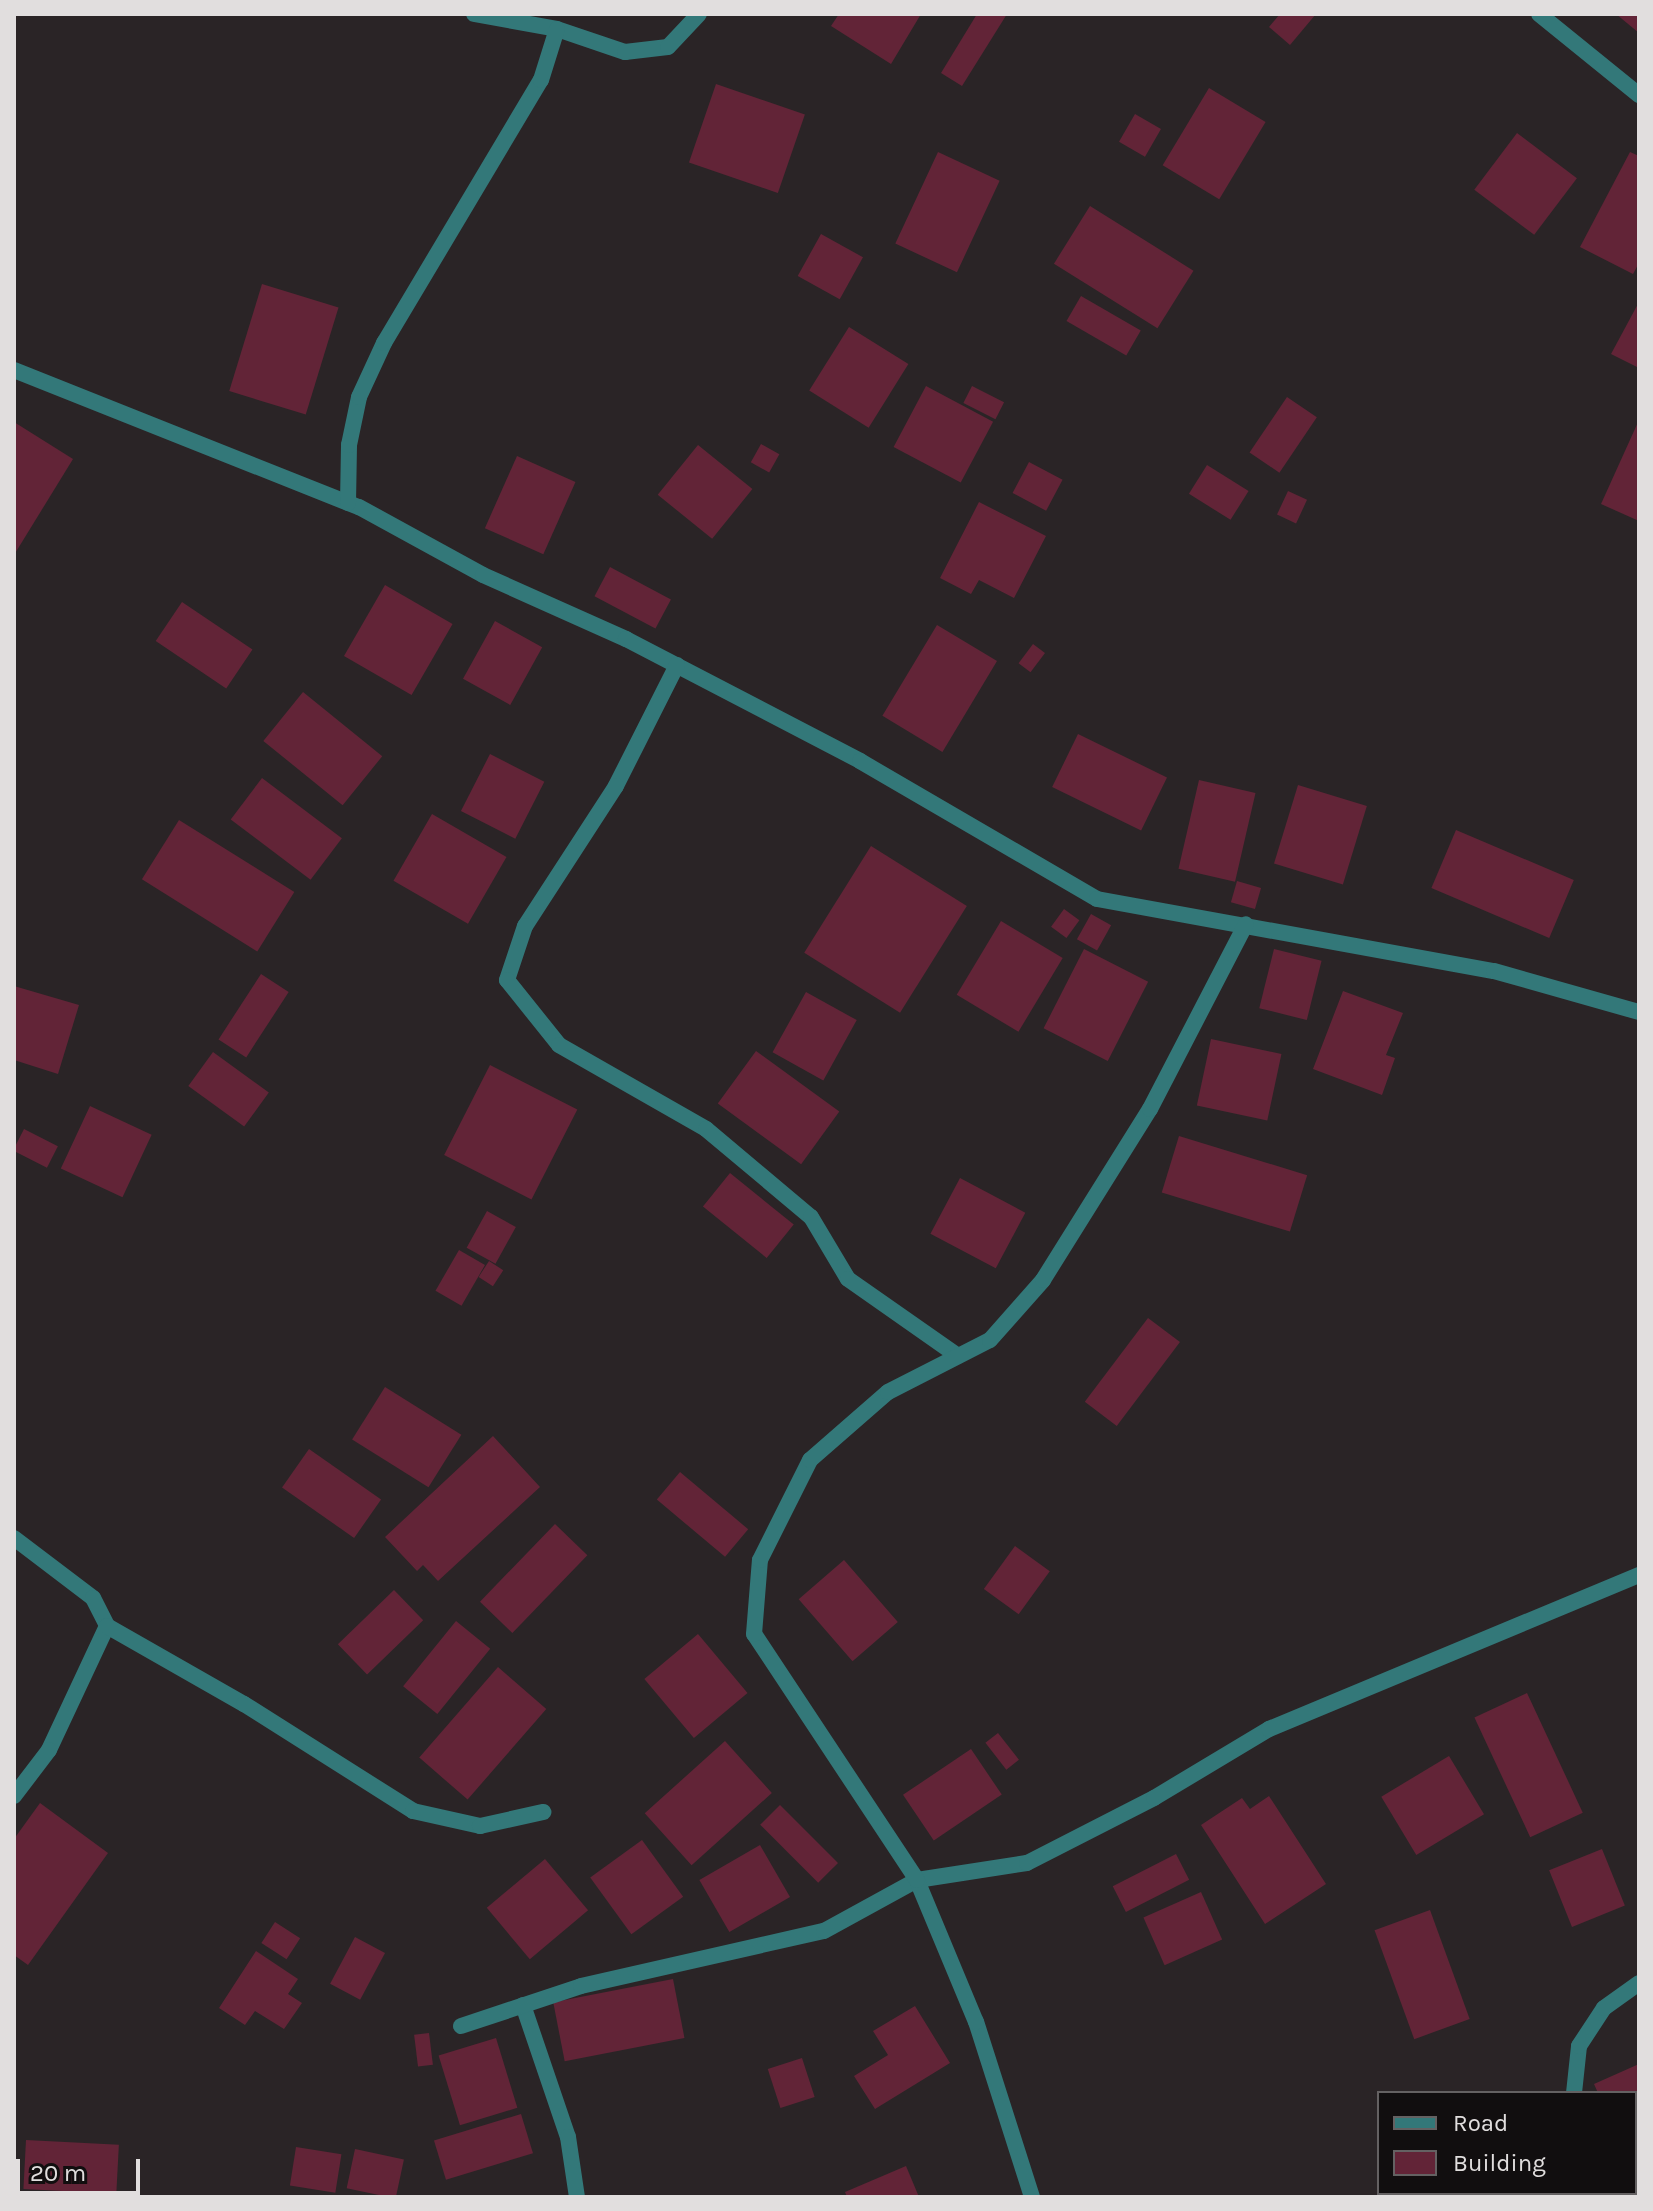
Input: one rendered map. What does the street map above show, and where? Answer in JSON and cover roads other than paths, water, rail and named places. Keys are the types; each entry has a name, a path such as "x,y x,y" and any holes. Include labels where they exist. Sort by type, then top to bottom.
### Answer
{"street":[{"path":"474,14 557,29 625,52 668,47 699,14"},
{"path":"1539,14 1639,95"},
{"path":"348,503 349,445 359,397 392,330 541,80 557,29"},
{"path":"14,370 348,503 483,575 677,665 860,761 1097,899 1494,971 1639,1012"},
{"path":"677,665 616,786 525,926 507,980 559,1045 706,1129 811,1217 848,1279 958,1356"},
{"path":"1032,2197 976,2022 917,1880 754,1634 760,1560 810,1460 888,1392 990,1340 1043,1280 1150,1109 1246,924"},
{"path":"14,1538 93,1598 107,1626 244,1704 413,1811 480,1826 543,1812"},
{"path":"461,2026 581,1986 824,1931 917,1880 1027,1863 1154,1798 1269,1729 1639,1575"},
{"path":"14,1796 49,1750 107,1626"},
{"path":"1574,2091 1579,2046 1604,2008 1639,1983"},
{"path":"523,2005 568,2137 577,2197"}]}
